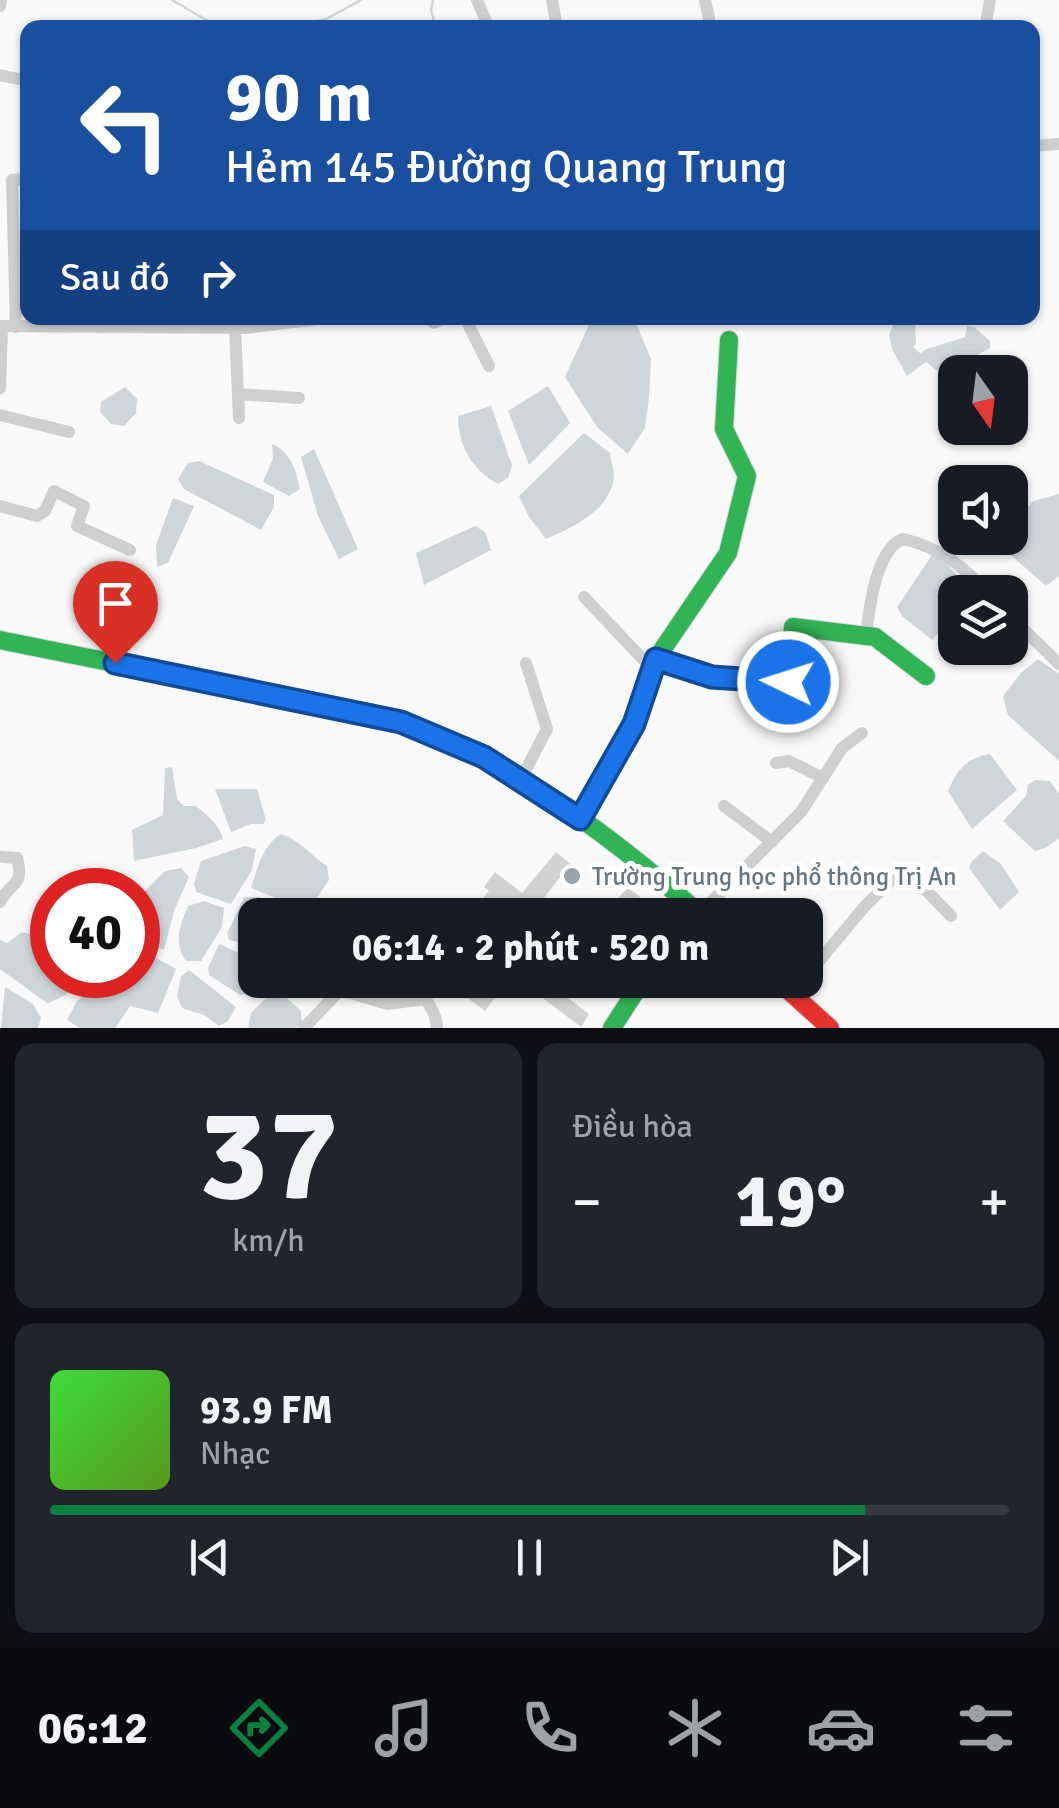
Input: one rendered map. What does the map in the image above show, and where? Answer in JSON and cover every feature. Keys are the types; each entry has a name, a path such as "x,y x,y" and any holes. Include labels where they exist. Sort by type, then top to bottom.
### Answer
{"street":[{"path":"0,388 12,180 20,180"},
{"path":"6,326 262,325"},
{"path":"468,325 488,366"},
{"path":"234,328 239,418"},
{"path":"580,819 634,724 654,664 728,553 747,481 746,470 724,429 728,340"},
{"path":"238,394 299,398"},
{"path":"0,415 69,432"},
{"path":"0,506 36,516 46,511 54,491 84,506 77,526 130,550"},
{"path":"866,635 871,598 887,550 903,539 921,543 959,563 971,575"},
{"path":"584,596 654,664 712,677 788,682 793,627 866,635 883,641 926,676"},
{"path":"1028,634 1059,664"},
{"path":"0,640 383,716 417,728 484,757 520,778 634,856 679,898"},
{"path":"520,778 547,729 526,663"},
{"path":"710,898 801,812 842,748 862,734"},
{"path":"776,763 789,761 823,778"},
{"path":"724,806 772,842"},
{"path":"0,857 17,858 21,873 20,880 0,902"},
{"path":"823,957 902,870 951,916"},
{"path":"304,1028 340,990 387,1004 426,999 436,1018 436,1028"},
{"path":"612,1028 631,998"},
{"path":"810,998 830,1028"}],"shaded area":[{"path":"589,325 637,325 651,359 649,397 645,428 628,454 597,427 565,377"},
{"path":"893,325 915,325 913,347 921,354 965,337 967,326 990,341 990,348 975,355 938,355 938,369 926,362 907,376 889,335"},
{"path":"548,386 570,423 529,465 508,411"},
{"path":"125,387 137,399 136,413 124,426 111,424 100,412 101,402"},
{"path":"491,406 512,465 508,478 498,484 474,464 464,447 458,416"},
{"path":"584,433 610,453 614,477 611,489 589,516 546,539 519,496"},
{"path":"272,444 288,457 297,475 300,489 289,496 263,482 273,458"},
{"path":"314,449 358,549 339,559 318,516 301,457"},
{"path":"199,461 274,495 274,507 261,530 184,489 178,479 188,463"},
{"path":"1059,494 1059,576 1046,586 1011,555 1028,555 1028,507 1033,501"},
{"path":"173,498 194,506 168,563 157,567 156,545"},
{"path":"475,526 485,532 491,550 424,585 416,553"},
{"path":"932,555 957,575 938,575 938,634 932,640 902,616 897,607"},
{"path":"1038,659 1059,674 1059,761 1008,715 1003,696"},
{"path":"990,754 1017,790 972,829 948,791 964,766"},
{"path":"172,767 177,799 184,806 196,806 205,813 223,839 134,861 132,830 163,815 165,768"},
{"path":"1035,780 1050,781 1059,794 1059,838 1035,851 1003,821"},
{"path":"215,789 257,789 266,820 231,832"},
{"path":"280,834 287,836 327,866 329,880 317,898 276,898 251,888 265,851"},
{"path":"245,846 256,849 252,870 231,904 196,892 194,883 201,861"},
{"path":"983,851 1001,864 1019,892 1000,910 969,868"},
{"path":"181,868 189,877 174,911 164,950 160,948 160,876"},
{"path":"204,901 224,908 222,927 201,961 186,961 180,947 180,927 188,906"},
{"path":"238,910 238,942 229,940 227,934"},
{"path":"22,932 30,934 30,991 0,969 0,940 7,943"},
{"path":"219,944 238,952 238,994 209,975 208,968"},
{"path":"160,960 176,969 158,1013 130,1006 115,1028 80,1028 67,1020 77,1001 160,998"},
{"path":"189,970 236,1007 228,1021 219,1026 204,1015 182,1008 177,996 181,976"},
{"path":"5,987 33,1004 41,1018 38,1028 1,1028"},
{"path":"266,998 287,998 301,1011 302,1023 296,1028 248,1028 251,1013"}],"building":[{"path":"556,852 571,864 544,898 483,898 489,891 484,887 495,872 522,893"},
{"path":"628,887 641,898 619,898"},
{"path":"468,998 495,998 485,1011"},
{"path":"543,998 568,998 589,1014 581,1027"}],"waterway":[{"path":"172,0 206,20"},
{"path":"322,20 361,0"},
{"path":"433,0 434,20"}],"traffic: fast":[{"path":"580,819 633,724 656,659 728,553 747,476 724,429 729,340"},
{"path":"656,659 712,677 788,682 793,627 875,637 926,676"},
{"path":"0,640 383,717 428,734 471,753 552,799 681,898"},
{"path":"612,1028 631,998"}],"traffic: jam":[{"path":"797,998 830,1028"}],"place":[{"name":"Trường Trung học phổ thông Trị An","path":"572,876"}],"route":[{"path":"115,663 401,722 484,757 580,819 634,724 656,659 712,677 788,682"}]}
